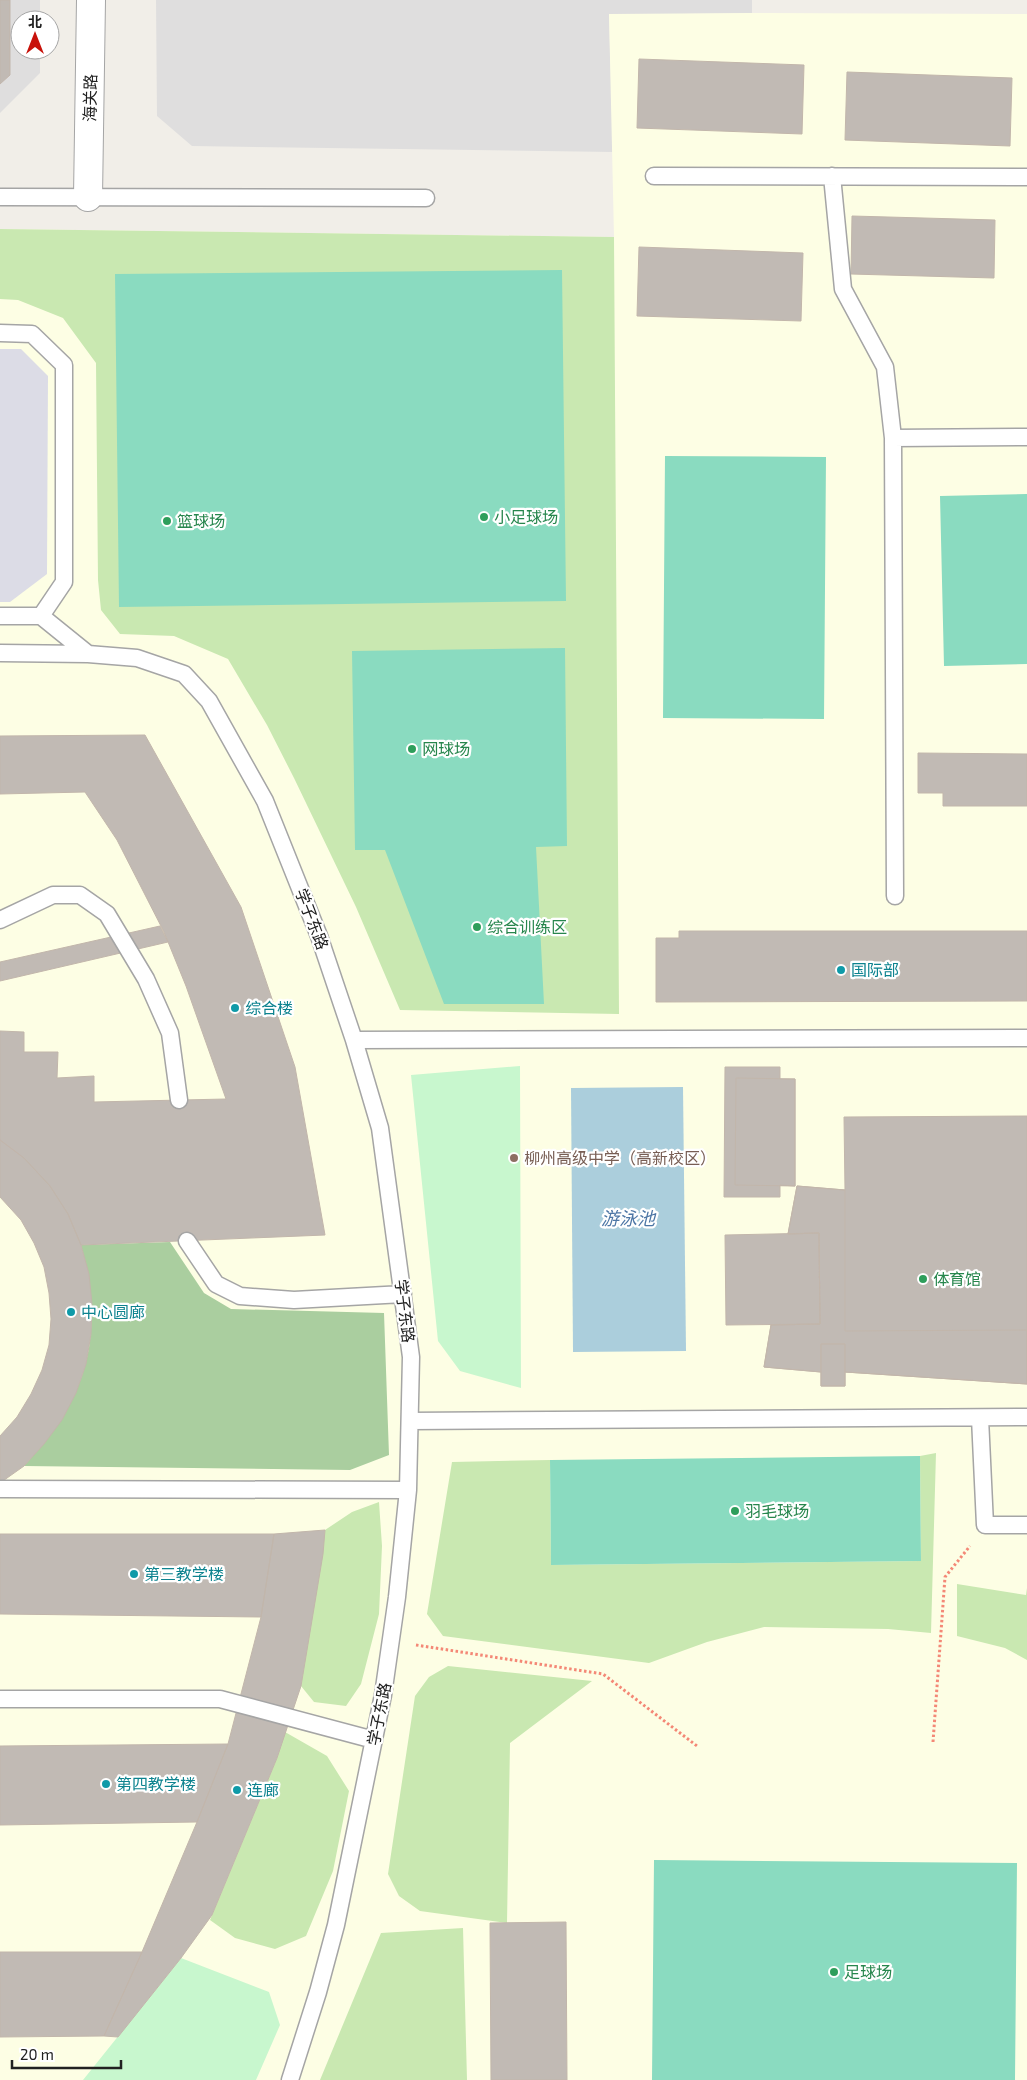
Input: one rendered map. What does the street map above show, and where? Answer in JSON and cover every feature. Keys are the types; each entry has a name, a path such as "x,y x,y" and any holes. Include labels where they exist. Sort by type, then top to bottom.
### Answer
{"street":[{"name":"海关路","path":"88,197 91,0"}],"lane":[{"path":"654,176 1027,177"},
{"path":"832,176 843,289 885,367 893,438 895,896"},
{"path":"0,197 426,198"},
{"path":"0,333 32,334 64,365 64,582 41,616"},
{"path":"893,438 1027,436"},
{"path":"0,616 41,616 88,654"},
{"name":"学子东路","path":"0,653 88,654 137,658 184,674 209,701 265,801 319,936 354,1040 380,1128 411,1357 408,1490 383,1695 336,1924 318,1992 290,2080"},
{"path":"0,920 53,895 80,895 107,914 146,979 170,1033 179,1100"},
{"path":"354,1040 1027,1038"},
{"path":"187,1241 216,1284 240,1296 294,1300 403,1294"},
{"path":"980,1418 985,1525 1027,1525"},
{"path":"411,1421 1027,1418"},
{"path":"0,1489 408,1490"},
{"path":"0,1699 220,1699 374,1740"}],"path":[{"path":"932,1742 945,1577 985,1525"},
{"path":"391,1641 603,1674 697,1746"}],"shaded area":[{"path":"0,0 40,0 40,10 10,10 10,60 40,60 40,73 0,113"},
{"path":"156,0 752,0 752,13 609,15 613,152 192,146 157,116"},
{"name":"柳州高级中学（高新校区）","path":"609,14 1027,14 1027,2080 0,2080 0,229 614,237"},
{"path":"0,349 21,349 48,376 47,574 10,602 0,602"}],"green space":[{"path":"0,229 614,237 619,1014 400,1010 356,907 294,778 267,725 228,659 174,636 120,634 101,610 98,580 96,363 63,318 18,300 0,299"},
{"path":"562,270 566,601 119,607 115,274"},
{"path":"665,456 826,457 824,719 663,718"},
{"path":"1027,494 1027,664 944,666 940,496"},
{"path":"565,648 567,846 536,847 544,1004 444,1004 385,850 355,850 352,651"},
{"path":"520,1066 521,1388 460,1371 438,1341 411,1075"},
{"path":"170,1242 204,1293 231,1309 384,1313 389,1455 350,1470 24,1466 46,1440 63,1415 76,1390 85,1364 90,1337 91,1309 88,1278 81,1245"},
{"path":"936,1453 931,1633 888,1629 764,1627 707,1642 649,1663 443,1636 427,1614 452,1462 550,1460 551,1565 921,1561 920,1456"},
{"name":"羽毛球场","path":"920,1456 921,1561 551,1565 550,1460"},
{"path":"379,1502 382,1546 379,1614 361,1684 346,1706 314,1702 301,1686 325,1530 352,1512"},
{"path":"957,1584 1026,1595 1027,1588 1027,1660 1005,1648 957,1636"},
{"path":"448,1666 592,1681 510,1743 507,1923 420,1911 399,1896 388,1874 415,1696 429,1677"},
{"path":"285,1732 327,1756 349,1791 333,1871 306,1936 275,1949 235,1938 210,1920 277,1758"},
{"name":"足球场","path":"654,1860 1017,1863 1015,2080 652,2080"},
{"path":"463,1928 467,2080 320,2080 381,1933"},
{"path":"181,1958 269,1992 280,2025 256,2080 83,2080"}],"water":[{"name":"游泳池","path":"683,1087 686,1351 573,1352 571,1088"}],"building":[{"path":"0,0 10,0 10,75 0,84"},
{"path":"639,59 804,65 802,134 637,128"},
{"path":"847,72 1012,78 1010,146 845,140"},
{"path":"852,216 995,220 994,278 851,274"},
{"path":"639,247 803,253 801,321 637,316"},
{"name":"综合楼","path":"145,735 241,907 295,1067 325,1235 81,1245 68,1214 50,1186 24,1158 0,1140 0,1031 24,1032 24,1052 58,1052 57,1078 94,1076 94,1102 226,1099 186,986 164,932 117,840 85,792 0,794 0,736"},
{"path":"918,753 1027,754 1027,806 943,806 943,793 918,793"},
{"path":"160,926 168,942 0,981 0,962"},
{"name":"国际部","path":"679,931 1027,931 1027,1001 656,1002 656,938 679,938"},
{"path":"725,1067 780,1067 780,1079 795,1079 795,1186 780,1185 780,1197 724,1197"},
{"path":"736,1078 795,1079 795,1186 735,1185"},
{"name":"体育馆","path":"1027,1116 1027,1384 845,1372 845,1386 821,1386 821,1372 764,1367 771,1325 820,1324 819,1233 788,1234 797,1186 845,1190 844,1117"},
{"name":"中心圆廊","path":"0,1140 24,1158 50,1186 68,1214 81,1245 89,1274 92,1304 91,1334 86,1364 76,1393 62,1420 44,1444 24,1466 0,1483 0,1436 17,1417 31,1394 42,1370 49,1345 51,1319 44,1267 34,1243 21,1220 0,1197"},
{"path":"797,1186 845,1190 845,1331 1027,1330 1027,1384 845,1372 845,1344 821,1344 821,1372 764,1367 771,1325 820,1324 819,1233 788,1234"},
{"path":"819,1233 820,1324 726,1325 725,1235"},
{"path":"821,1344 845,1344 845,1386 821,1386"},
{"name":"连廊","path":"325,1530 323,1554 301,1686 277,1758 212,1915 181,1958 118,2037 104,2036 142,1952 228,1744 261,1617 274,1534"},
{"name":"第三教学楼","path":"0,1534 274,1534 261,1617 0,1614"},
{"name":"第四教学楼","path":"228,1744 197,1822 0,1825 0,1746"},
{"path":"566,1922 567,2080 491,2080 490,1923"},
{"path":"0,1952 142,1952 104,2036 0,2037"}],"place":[{"name":"小足球场","path":"484,517"},
{"name":"篮球场","path":"167,521"},
{"name":"网球场","path":"412,749"},
{"name":"综合训练区","path":"477,927"},
{"name":"国际部","path":"841,970"},
{"name":"综合楼","path":"235,1008"},
{"name":"柳州高级中学（高新校区）","path":"514,1158"},
{"name":"体育馆","path":"923,1279"},
{"name":"中心圆廊","path":"71,1312"},
{"name":"羽毛球场","path":"735,1511"},
{"name":"第三教学楼","path":"134,1574"},
{"name":"第四教学楼","path":"106,1784"},
{"name":"连廊","path":"237,1790"},
{"name":"足球场","path":"834,1972"}]}
